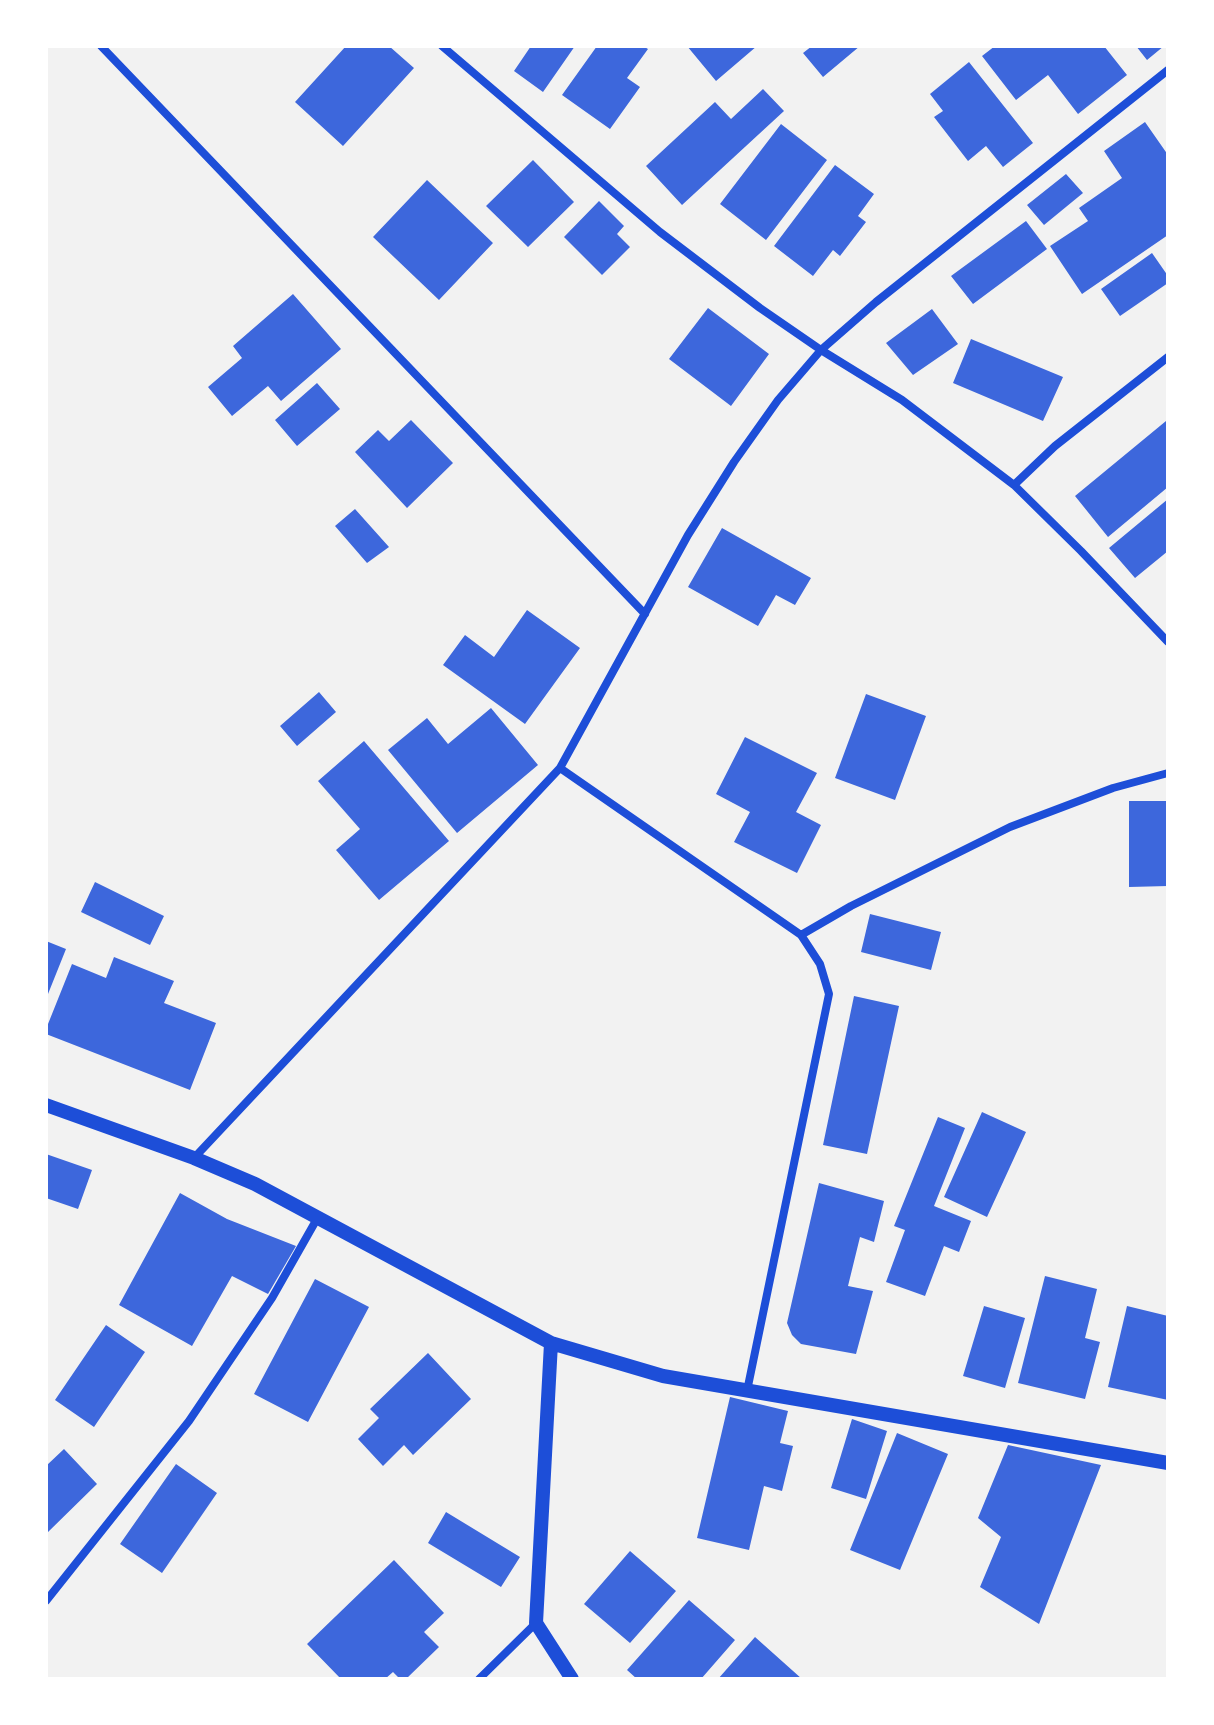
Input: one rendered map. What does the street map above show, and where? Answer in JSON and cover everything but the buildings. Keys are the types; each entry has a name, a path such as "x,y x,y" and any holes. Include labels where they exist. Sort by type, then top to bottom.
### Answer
{"street":[{"path":"101,46 645,614"},
{"path":"442,46 660,232 760,308 902,400 1014,485 1168,642"},
{"path":"194,1158 560,768 688,535 778,400 821,350 876,302 1168,70"},
{"path":"1014,485 1055,446 1168,357"},
{"path":"560,768 801,935 820,964 829,994 747,1391"},
{"path":"801,935 851,906 1010,827 1113,788 1168,773"},
{"path":"46,1105 194,1158 255,1184 551,1343 663,1376 1168,1463"},
{"path":"46,1601 189,1421 272,1298 319,1217"},
{"path":"551,1343 536,1623 572,1679"},
{"path":"479,1679 536,1623"}]}
